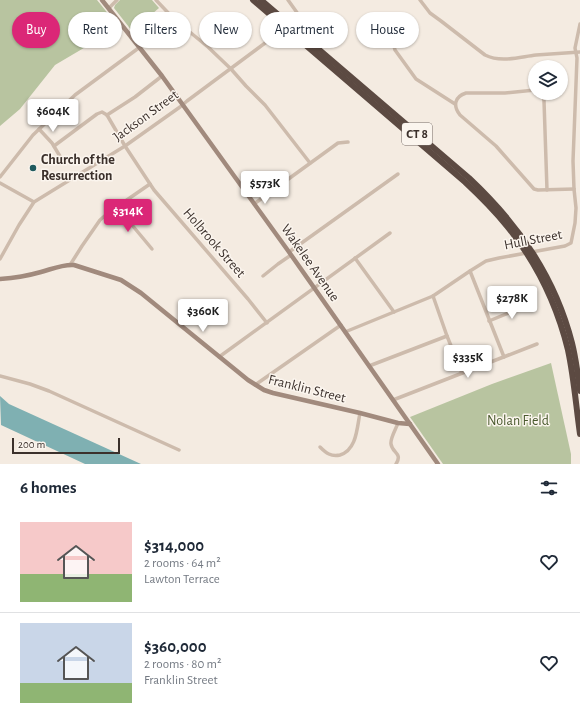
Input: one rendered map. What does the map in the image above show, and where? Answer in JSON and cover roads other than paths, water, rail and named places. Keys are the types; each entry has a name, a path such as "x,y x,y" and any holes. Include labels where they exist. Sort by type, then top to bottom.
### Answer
{"highway":[{"name":"CT 8","path":"252,0 269,12"},
{"name":"CT 8","path":"261,0 272,12"},
{"name":"CT 8","path":"314,48 457,168 506,216 523,238 555,309 568,349 580,434"},
{"name":"CT 8","path":"531,257 544,271 551,284 565,319 573,349 580,391"}],"main road":[{"name":"Wakelee Avenue","path":"102,0 130,35"},
{"name":"Wakelee Avenue","path":"140,48 162,76 341,325 438,464"},
{"name":"Franklin Street","path":"0,279 26,276 61,266 74,265 121,280 141,293 254,385 264,390 398,423 410,424"}],"street":[{"path":"109,8 117,0"},
{"path":"156,0 174,19 208,47 231,69 271,111 310,163"},
{"path":"288,0 296,12"},
{"path":"420,0 435,17 441,20 485,55 492,58 511,59 578,52"},
{"name":"Hull Street","path":"345,332 433,296 491,259 570,244 572,241 575,223 576,208 573,154 578,52 575,48 580,24"},
{"name":"Jackson Street","path":"0,259 34,202 125,146 260,47"},
{"path":"0,177 33,135 81,90 140,48"},
{"path":"394,48 416,79 455,104 460,115 496,146 533,187 538,190 574,188"},
{"path":"54,146 97,114 102,112 107,115 135,97 162,76"},
{"path":"455,104 459,97 466,93 505,94 528,91"},
{"path":"544,100 547,190"},
{"name":"Holbrook Street","path":"107,115 150,184 267,323"},
{"path":"39,129 54,146 61,158"},
{"path":"254,204 338,143 348,142"},
{"path":"263,276 290,254 398,174"},
{"path":"0,183 34,202"},
{"path":"70,265 100,220 117,206 150,184"},
{"path":"117,206 152,249"},
{"path":"219,357 390,233"},
{"path":"355,258 394,312"},
{"path":"470,271 504,357"},
{"path":"433,296 462,373"},
{"path":"490,321 528,305"},
{"path":"254,385 341,325"},
{"path":"369,366 447,336"},
{"path":"393,400 537,344"},
{"path":"0,376 49,391 179,450"},
{"path":"320,447 326,453 334,455 342,454 351,448 355,439 360,413"},
{"path":"396,464 398,461 398,456 390,442 398,423"}],"water":[{"path":"0,396 9,404 141,464 85,464 1,425"}],"place":[{"name":"Church of the Resurrection","path":"33,168"}],"park label":[{"name":"Nolan Field","path":"518,421"}]}
